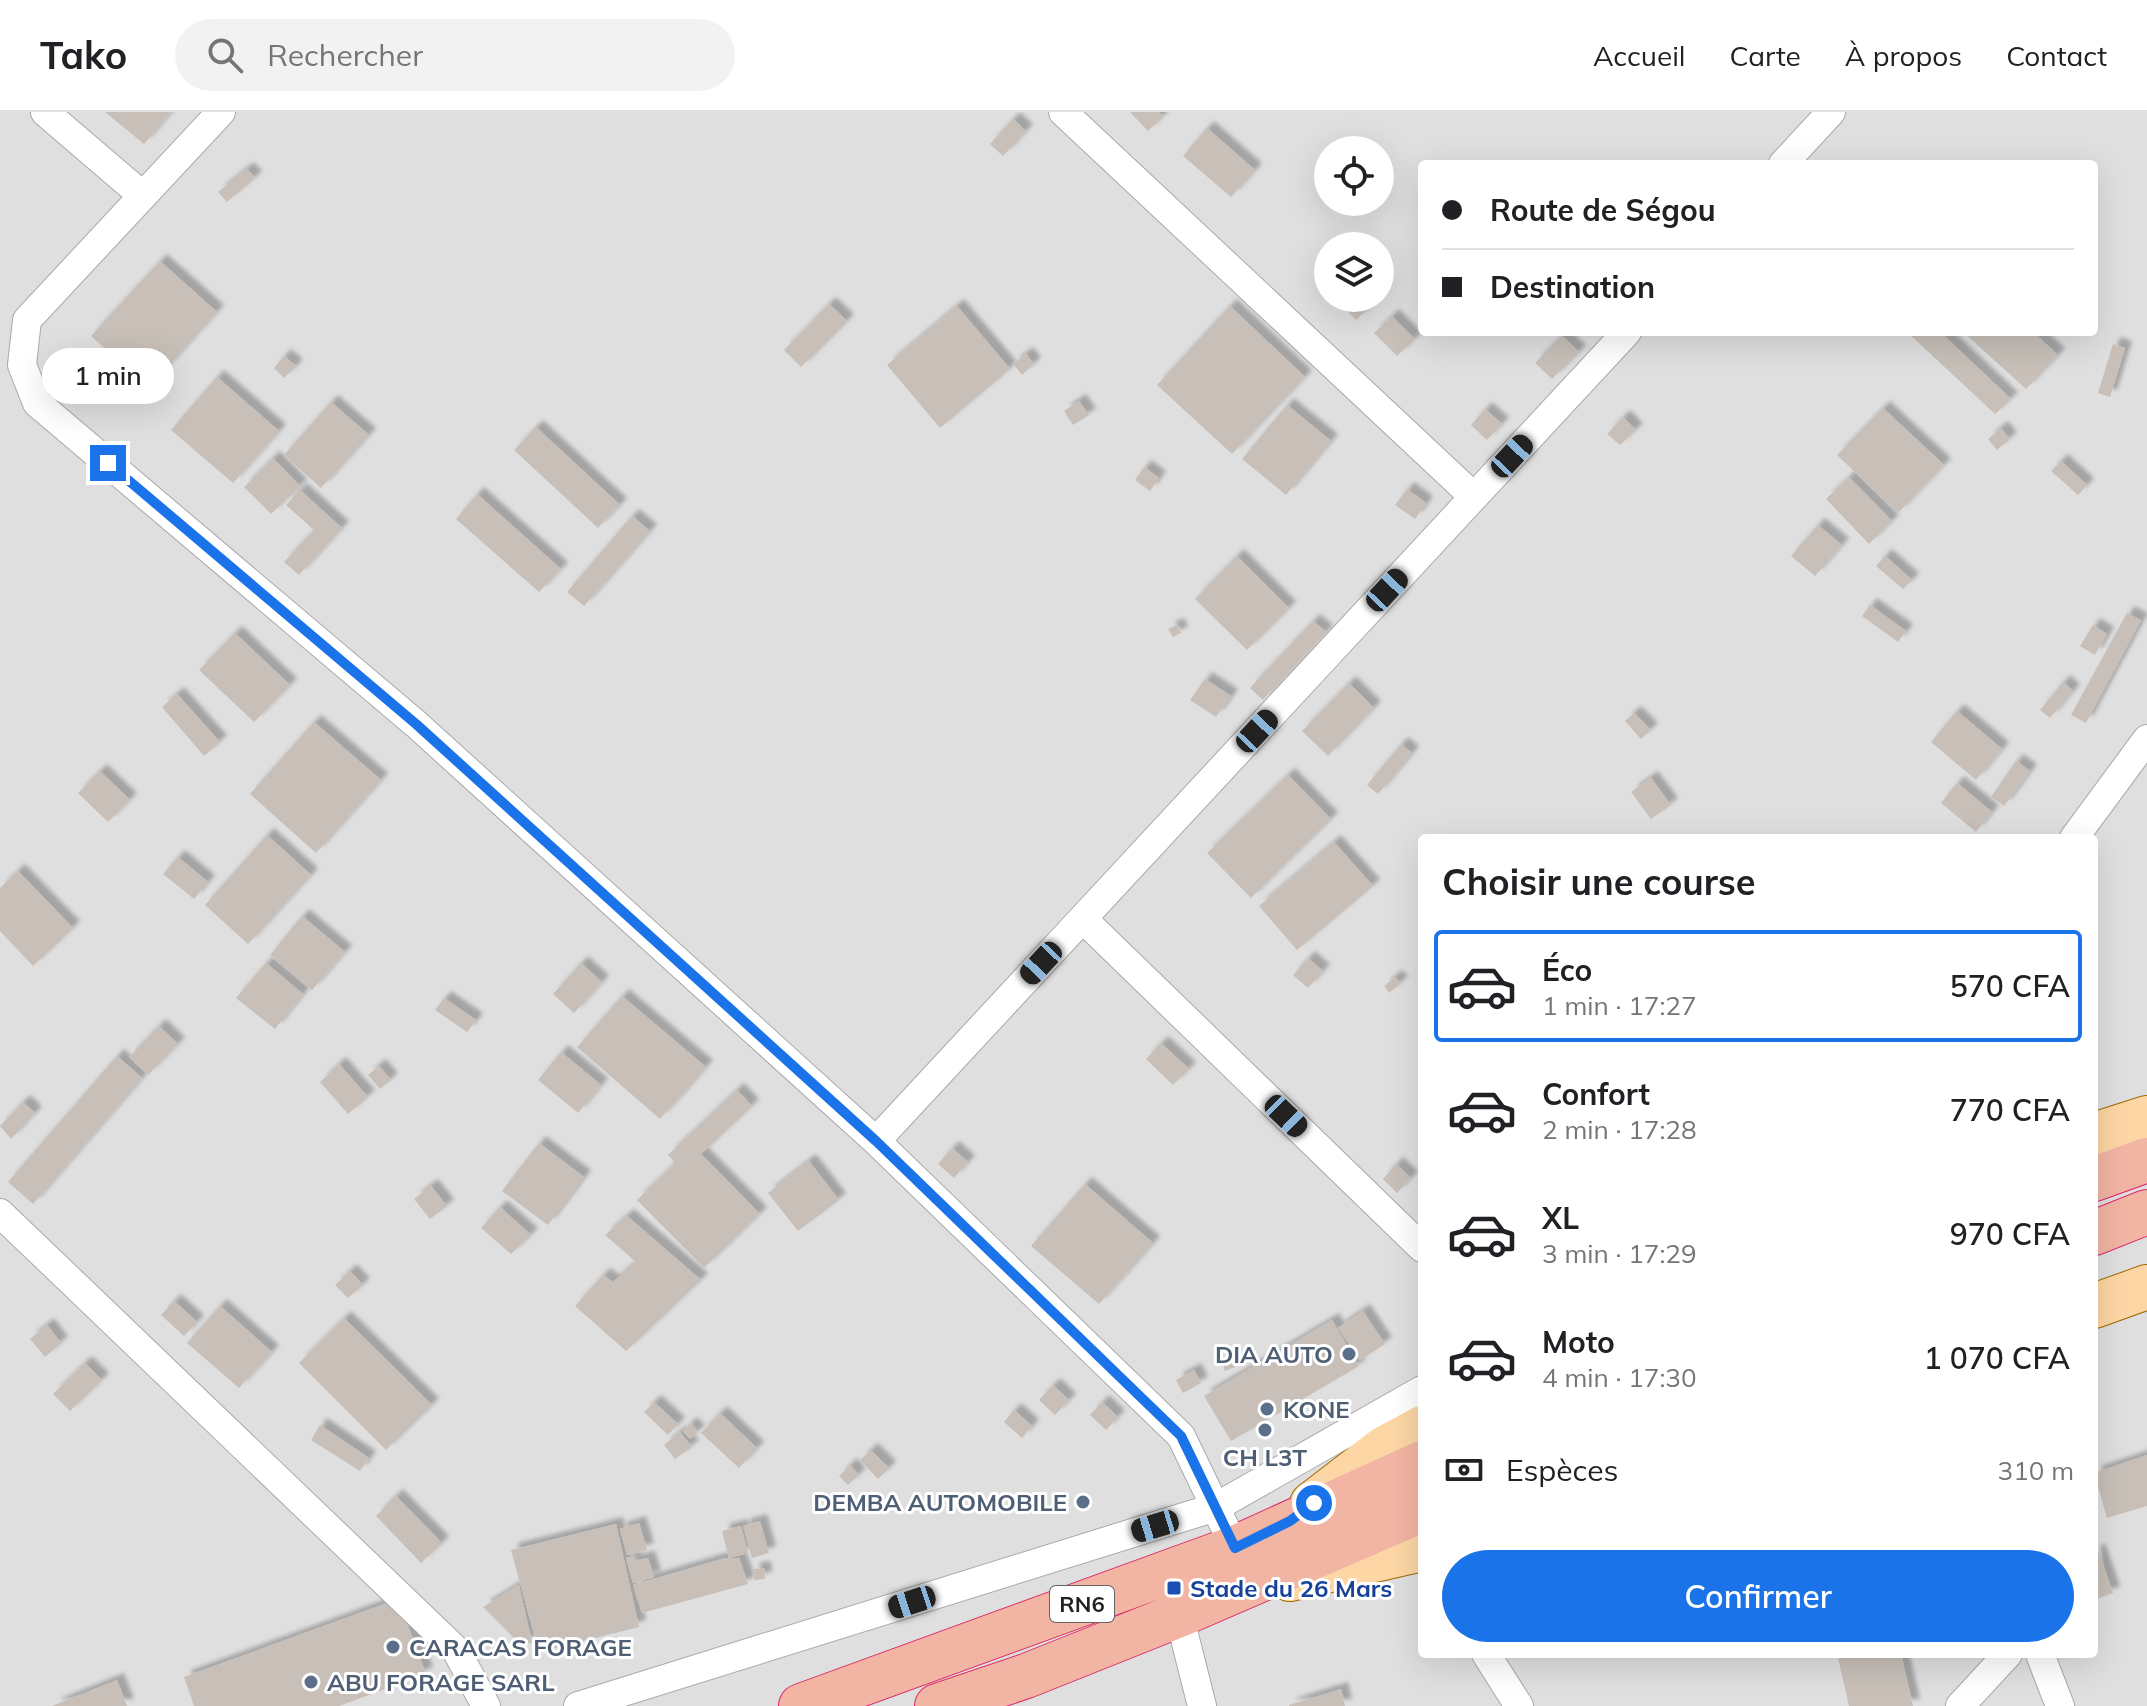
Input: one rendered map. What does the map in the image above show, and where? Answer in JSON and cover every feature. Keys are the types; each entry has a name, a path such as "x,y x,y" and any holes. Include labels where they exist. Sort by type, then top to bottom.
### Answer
{"highway":[{"path":"2098,1178 2147,1160"},
{"path":"2098,1231 2147,1212"},
{"name":"RN6","path":"937,1706 1026,1676 1233,1592 1364,1512 1418,1466"},
{"name":"RN6","path":"801,1706 1235,1548 1290,1521 1364,1512 1418,1510"}],"main road":[{"path":"2098,1134 2147,1118"},
{"path":"2098,1305 2147,1287"},
{"path":"1290,1521 1385,1448 1418,1430"},
{"path":"1233,1592 1418,1550"}],"street":[{"path":"45,112 143,196"},
{"path":"221,112 27,320 22,365 37,403 416,724 876,1141 1181,1436 1235,1548"},
{"path":"1063,112 1474,497"},
{"path":"1787,160 1831,112"},
{"path":"876,1141 1623,336"},
{"path":"2077,834 2147,739"},
{"path":"1083,919 1418,1244"},
{"path":"0,1213 456,1650 486,1706"},
{"path":"578,1706 1216,1507 1418,1392"},
{"path":"1179,1615 1202,1706"},
{"path":"1489,1658 1519,1706"},
{"path":"1960,1706 2004,1658"},
{"path":"2042,1658 2060,1706"}],"shaded area":[{"path":"0,112 2147,112 2147,1706 0,1706"}],"building":[{"path":"105,112 171,112 144,144"},
{"path":"1130,112 1159,112 1163,116 1148,131"},
{"path":"1013,119 1026,131 1003,156 990,144"},
{"path":"1207,128 1255,170 1231,197 1183,156"},
{"path":"247,169 255,178 227,202 218,192"},
{"path":"160,261 217,312 148,388 91,336"},
{"path":"829,304 847,321 801,367 784,350"},
{"path":"957,306 1010,369 940,428 887,365"},
{"path":"1230,306 1305,377 1232,454 1157,385"},
{"path":"1349,312 1365,312 1356,320"},
{"path":"1392,316 1415,339 1397,356 1374,333"},
{"path":"1562,336 1579,352 1552,379 1535,363"},
{"path":"1911,336 1944,336 2011,399 1995,414"},
{"path":"1967,336 2037,336 2058,355 2026,389"},
{"path":"2113,344 2125,348 2110,397 2098,393"},
{"path":"1026,354 1034,364 1022,375 1013,364"},
{"path":"284,356 296,366 284,378 274,368"},
{"path":"217,377 279,431 233,483 171,430"},
{"path":"1079,401 1089,415 1073,425 1064,411"},
{"path":"331,402 369,435 321,488 284,455"},
{"path":"1287,405 1331,441 1286,495 1242,459"},
{"path":"1883,408 1944,465 1898,513 1837,455"},
{"path":"1485,409 1502,424 1487,440 1471,425"},
{"path":"1623,417 1636,430 1620,445 1607,434"},
{"path":"536,427 620,505 598,528 514,450"},
{"path":"2001,428 2010,439 1997,450 1988,439"},
{"path":"273,458 300,486 271,514 244,487"},
{"path":"2061,461 2087,485 2078,495 2051,471"},
{"path":"1144,467 1159,478 1150,491 1135,480"},
{"path":"1849,477 1892,521 1869,544 1826,499"},
{"path":"1407,489 1426,503 1415,519 1395,505"},
{"path":"300,490 342,528 299,575 284,562 314,530 286,505"},
{"path":"477,494 561,569 539,592 456,519"},
{"path":"632,516 650,531 584,606 567,592"},
{"path":"1818,525 1842,545 1815,576 1791,556"},
{"path":"1237,556 1289,608 1247,650 1195,599"},
{"path":"1885,556 1912,580 1903,589 1876,566"},
{"path":"1870,605 1906,631 1898,642 1862,616"},
{"path":"2127,613 2141,620 2086,723 2071,715"},
{"path":"1313,621 1326,632 1263,700 1250,688"},
{"path":"1177,625 1181,633 1173,637 1168,629"},
{"path":"2093,625 2107,634 2095,655 2080,646"},
{"path":"235,633 290,685 254,722 199,670"},
{"path":"1205,679 1231,696 1216,717 1190,700"},
{"path":"2063,682 2073,691 2050,718 2040,710"},
{"path":"1349,683 1374,708 1328,756 1302,731"},
{"path":"177,694 220,742 204,756 162,707"},
{"path":"1957,711 2002,749 1976,780 1931,742"},
{"path":"1634,713 1651,730 1641,739 1625,721"},
{"path":"314,722 381,780 316,853 250,794"},
{"path":"1401,744 1412,753 1378,794 1367,785"},
{"path":"2016,761 2030,771 2004,806 1991,797"},
{"path":"100,771 130,800 108,822 78,793"},
{"path":"1288,775 1331,819 1251,898 1207,853"},
{"path":"1651,778 1671,805 1651,819 1631,792"},
{"path":"1957,783 1992,812 1976,832 1941,803"},
{"path":"267,835 311,875 248,944 205,905"},
{"path":"1334,842 1373,886 1297,950 1259,906"},
{"path":"178,857 208,882 194,899 163,874"},
{"path":"18,871 73,928 33,966 0,931 0,888"},
{"path":"302,916 345,952 312,990 270,955"},
{"path":"1308,958 1323,971 1308,988 1293,975"},
{"path":"266,963 303,994 275,1029 236,998"},
{"path":"581,963 602,982 574,1013 553,994"},
{"path":"1395,977 1401,983 1389,993 1384,986"},
{"path":"622,996 706,1067 660,1119 577,1047"},
{"path":"444,998 476,1020 467,1032 435,1010"},
{"path":"159,1026 178,1044 148,1075 129,1057"},
{"path":"1161,1043 1189,1069 1173,1085 1146,1059"},
{"path":"561,1052 601,1085 578,1113 538,1080"},
{"path":"117,1056 142,1078 33,1204 8,1182"},
{"path":"339,1064 368,1097 348,1114 320,1082"},
{"path":"379,1066 391,1080 380,1089 368,1075"},
{"path":"737,1090 752,1106 701,1154 760,1214 704,1268 637,1200 675,1163 668,1155"},
{"path":"23,1102 35,1113 11,1139 0,1126"},
{"path":"539,1143 584,1177 548,1225 502,1191"},
{"path":"952,1148 968,1162 954,1178 938,1164"},
{"path":"809,1161 839,1200 798,1231 768,1193"},
{"path":"1396,1164 1411,1178 1397,1193 1383,1179"},
{"path":"1085,1184 1153,1243 1099,1304 1031,1246"},
{"path":"431,1186 447,1206 430,1219 414,1199"},
{"path":"500,1207 531,1235 511,1254 481,1228"},
{"path":"627,1216 701,1280 626,1351 575,1306 603,1275 613,1282 636,1262 605,1235"},
{"path":"350,1271 363,1285 348,1298 335,1285"},
{"path":"174,1301 197,1322 184,1336 161,1315"},
{"path":"220,1306 272,1352 239,1388 187,1343"},
{"path":"1363,1311 1385,1344 1360,1360 1338,1328"},
{"path":"344,1318 432,1405 386,1450 299,1363"},
{"path":"1332,1320 1359,1366 1231,1441 1204,1396"},
{"path":"47,1325 61,1343 45,1357 30,1339"},
{"path":"1231,1355 1235,1367 1225,1371 1221,1359"},
{"path":"85,1363 102,1380 70,1411 53,1394"},
{"path":"1194,1370 1201,1383 1183,1393 1176,1380"},
{"path":"1053,1385 1069,1400 1055,1415 1039,1400"},
{"path":"654,1402 678,1424 668,1435 644,1412"},
{"path":"1102,1402 1118,1417 1106,1430 1090,1415"},
{"path":"1014,1410 1032,1426 1022,1438 1004,1422"},
{"path":"720,1413 757,1448 739,1468 701,1433"},
{"path":"690,1424 698,1432 690,1439 683,1431"},
{"path":"320,1425 369,1458 360,1471 311,1440"},
{"path":"680,1432 692,1447 675,1459 664,1445"},
{"path":"871,1450 889,1468 878,1479 860,1460"},
{"path":"2147,1455 2147,1506 2107,1518 2098,1487 2098,1472"},
{"path":"850,1465 859,1475 848,1485 839,1476"},
{"path":"396,1496 442,1543 421,1563 376,1516"},
{"path":"760,1521 769,1553 752,1558 743,1526"},
{"path":"639,1523 647,1550 627,1555 620,1529"},
{"path":"616,1524 639,1627 539,1652 511,1550"},
{"path":"741,1526 748,1553 729,1558 722,1531"},
{"path":"2098,1550 2113,1593 2098,1599"},
{"path":"632,1557 633,1561 648,1558 654,1577 633,1583 626,1558"},
{"path":"725,1558 739,1558 748,1584 642,1613 633,1585"},
{"path":"764,1568 765,1579 754,1580 753,1569"},
{"path":"519,1585 532,1643 520,1644 483,1607"},
{"path":"398,1599 426,1674 339,1706 194,1706 184,1677"},
{"path":"1838,1658 1902,1658 1913,1706 1849,1706"},
{"path":"117,1680 127,1706 52,1706"},
{"path":"1341,1689 1345,1706 1289,1706 1289,1705"}],"place":[{"name":"DIA AUTO","path":"1349,1354"},
{"name":"KONE","path":"1267,1409"},
{"name":"CH L3T","path":"1265,1430"},
{"name":"DEMBA AUTOMOBILE","path":"1083,1502"},
{"name":"Stade du 26 Mars","path":"1174,1588"},
{"name":"CARACAS FORAGE","path":"393,1647"},
{"name":"ABU FORAGE SARL","path":"311,1682"}],"route":[{"path":"108,463 416,724 876,1141 1181,1436 1235,1548 1290,1521 1314,1503"}]}
